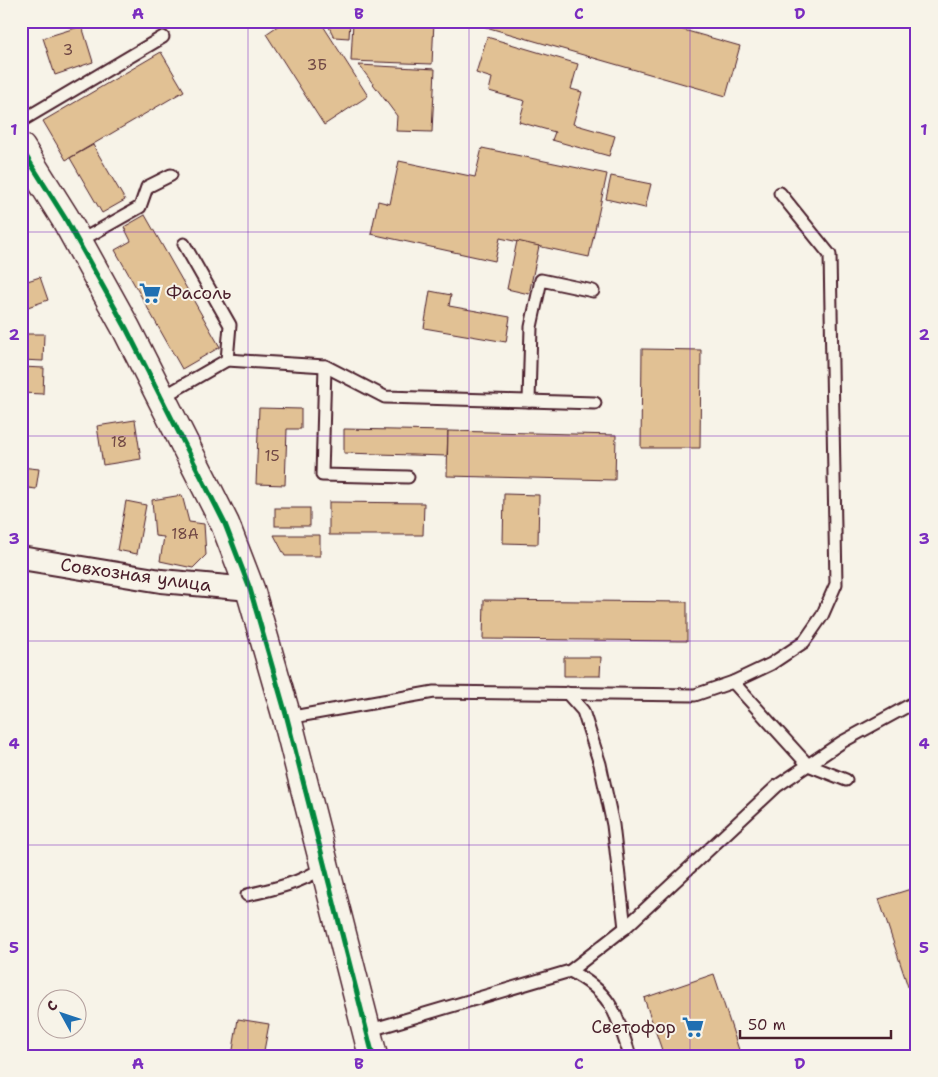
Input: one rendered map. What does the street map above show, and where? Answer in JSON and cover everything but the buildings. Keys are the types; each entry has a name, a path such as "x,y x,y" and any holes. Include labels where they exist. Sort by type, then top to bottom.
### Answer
{"street":[{"path":"21,148 78,242 126,328 225,524 250,589 287,718 370,1043"},
{"name":"Совхозная улица","path":"21,558 161,581 250,589"}],"lane":[{"path":"21,121 163,37"},
{"path":"78,242 140,207 147,188 170,174"},
{"path":"287,718 434,692 695,695 733,682 771,664 804,642 822,616 836,584 830,255 780,193"},
{"path":"184,244 230,325 227,360"},
{"path":"529,401 531,327 541,280 593,291"},
{"path":"161,398 227,360 325,366 385,398 595,403"},
{"path":"325,366 322,475 408,477"},
{"path":"733,682 808,765 846,780"},
{"path":"567,694 583,711 600,764 613,825 625,928"},
{"path":"370,1043 570,971 625,928 777,786 842,742 917,701"},
{"path":"246,895 280,888 312,876 324,867"},
{"path":"570,971 592,984 606,998 616,1012 630,1056"}],"cycle path":[{"path":"21,148 65,218 126,328 225,524 250,589 287,718 373,1056"}],"place":[{"name":"Фасоль","path":"150,293"},
{"name":"Светофор","path":"693,1027"}]}
